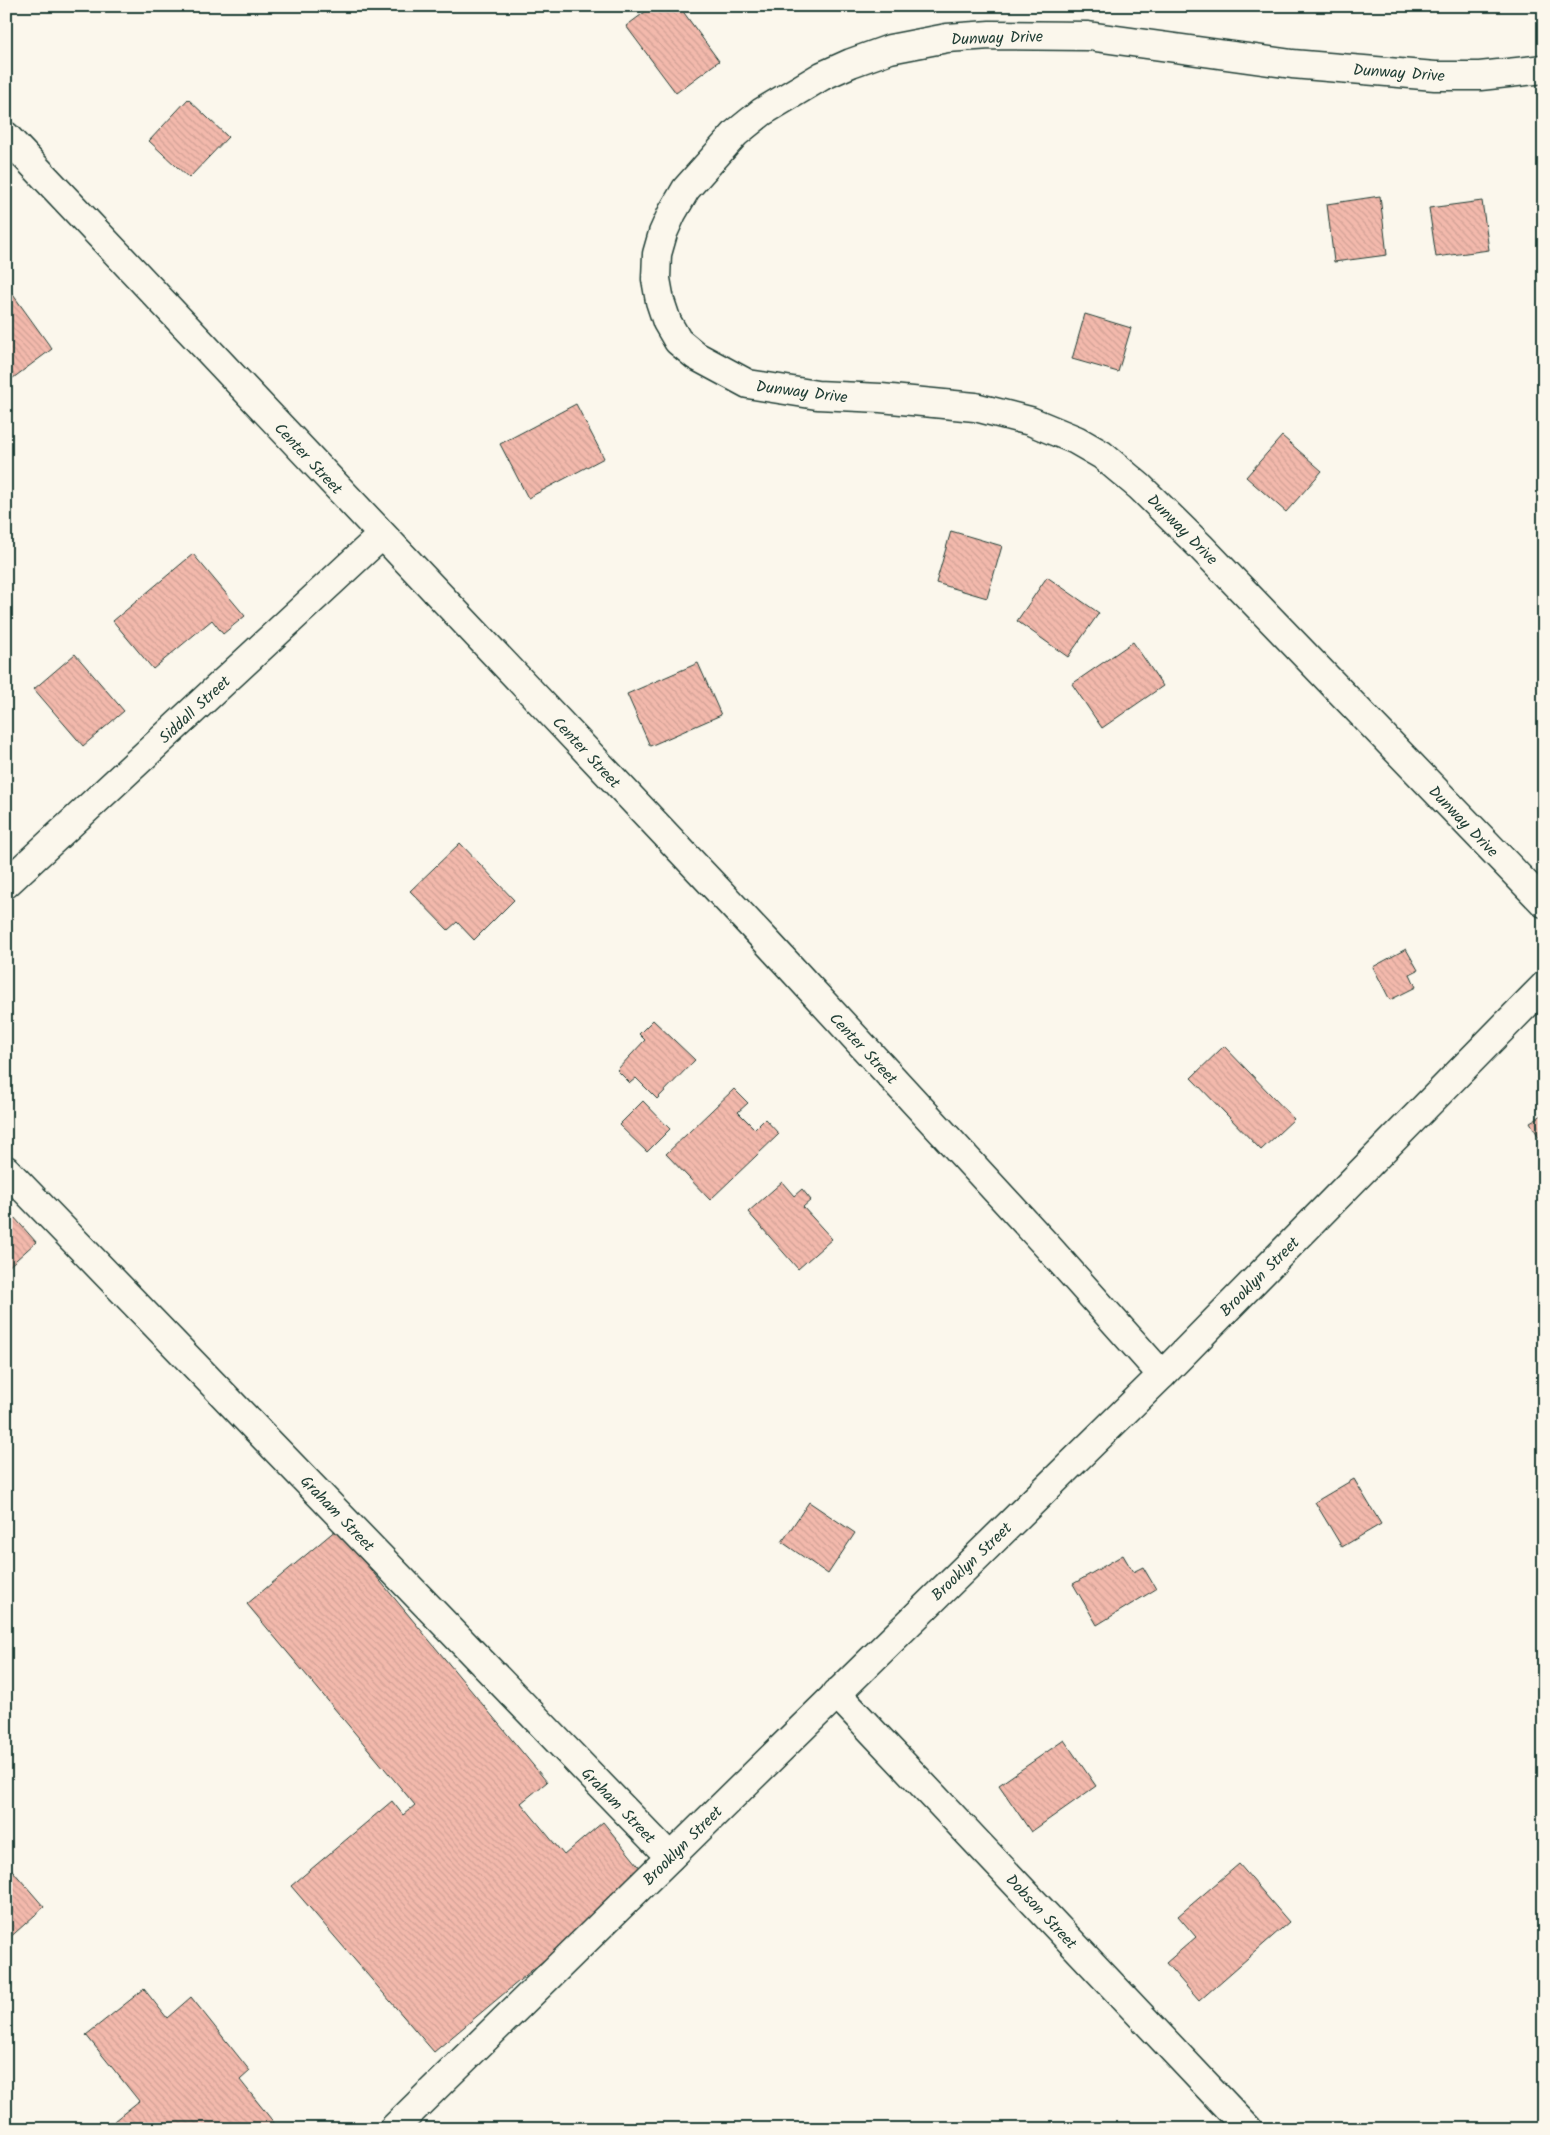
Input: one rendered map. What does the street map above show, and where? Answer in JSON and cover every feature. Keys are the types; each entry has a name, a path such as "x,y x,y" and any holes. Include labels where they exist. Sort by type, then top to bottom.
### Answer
{"street":[{"name":"Dunway Drive","path":"1544,69 1480,76 1435,76 1292,64 1088,36 990,35 947,38 890,49 822,76 762,112 736,133 686,189 672,212 657,254 656,279 660,301 667,322 678,341 696,356 748,384 817,395 881,398 975,407 1030,421 1076,440 1102,456 1140,487 1200,546 1544,903"},
{"name":"Center Street","path":"6,136 769,944 1048,1247 1162,1374"},
{"name":"Siddall Street","path":"6,884 382,535"},
{"name":"Brooklyn Street","path":"393,2129 1162,1374 1544,986"},
{"name":"Graham Street","path":"6,1170 670,1857"},
{"name":"Dobson Street","path":"836,1693 1248,2129"}],"building":[{"path":"653,6 679,6 719,61 676,93 626,26"},
{"path":"188,99 228,137 189,178 149,141"},
{"path":"1380,196 1387,255 1334,262 1327,204"},
{"path":"1482,201 1489,250 1436,257 1429,208"},
{"path":"11,292 52,349 9,381 6,377 6,295"},
{"path":"1085,314 1131,328 1118,372 1072,359"},
{"path":"576,404 604,458 528,498 500,444"},
{"path":"1282,436 1322,471 1286,512 1246,477"},
{"path":"951,531 1002,546 987,598 936,583"},
{"path":"193,554 245,616 223,634 212,620 153,669 113,621"},
{"path":"1047,577 1099,613 1068,657 1017,621"},
{"path":"1133,642 1163,686 1102,728 1072,684"},
{"path":"75,654 124,711 83,746 34,689"},
{"path":"698,663 721,715 650,746 627,694"},
{"path":"460,843 514,900 474,940 457,922 448,930 410,891"},
{"path":"1406,949 1418,970 1410,974 1416,987 1390,1000 1373,967"},
{"path":"653,1020 695,1060 657,1099 636,1078 630,1083 617,1070 645,1040 639,1034"},
{"path":"1224,1046 1294,1119 1261,1150 1191,1078"},
{"path":"734,1089 748,1103 738,1112 755,1129 765,1119 779,1134 710,1200 666,1154"},
{"path":"643,1101 670,1129 647,1152 619,1125"},
{"path":"1544,1114 1544,1146 1530,1122"},
{"path":"782,1182 794,1196 802,1189 811,1200 803,1207 832,1239 798,1269 748,1212"},
{"path":"6,1208 36,1242 6,1269"},
{"path":"1354,1479 1381,1524 1342,1547 1315,1502"},
{"path":"809,1502 855,1533 828,1574 782,1542"},
{"path":"337,1529 547,1782 521,1803 564,1855 603,1822 646,1875 434,2052 291,1886 392,1801 403,1815 415,1805 247,1604"},
{"path":"1123,1555 1133,1572 1143,1567 1156,1589 1097,1625 1073,1584"},
{"path":"1064,1740 1096,1786 1031,1832 999,1785"},
{"path":"6,1863 44,1907 6,1941"},
{"path":"1239,1864 1289,1922 1199,2001 1166,1963 1196,1937 1178,1916"},
{"path":"144,1989 167,2018 191,1997 250,2071 240,2080 279,2129 121,2129 114,2121 139,2101 86,2035"}]}
